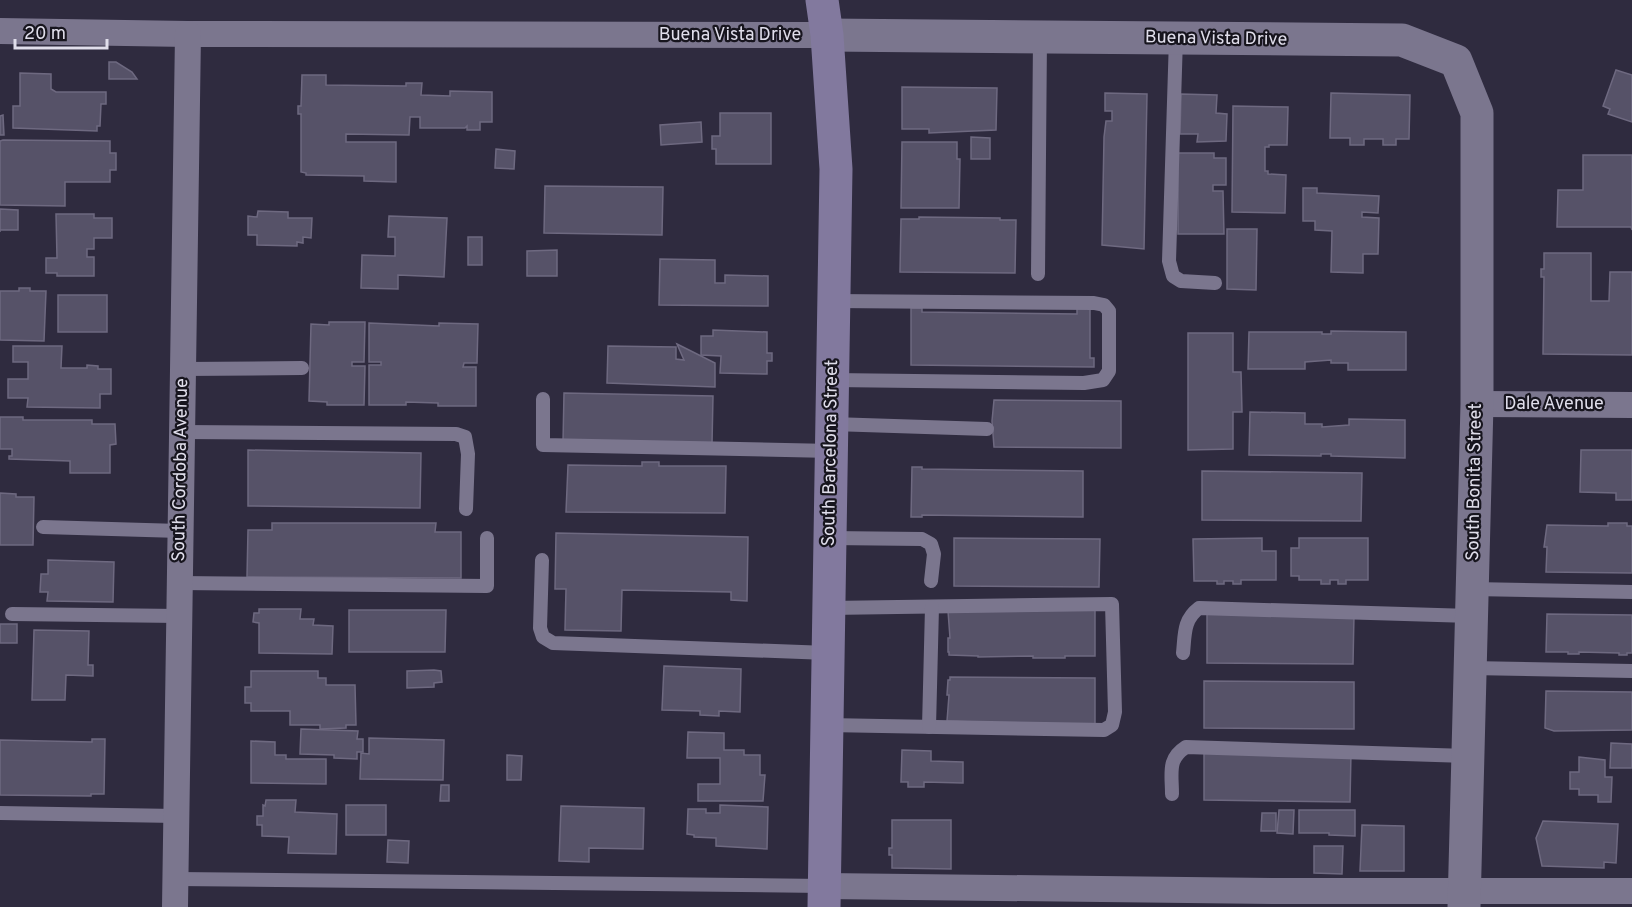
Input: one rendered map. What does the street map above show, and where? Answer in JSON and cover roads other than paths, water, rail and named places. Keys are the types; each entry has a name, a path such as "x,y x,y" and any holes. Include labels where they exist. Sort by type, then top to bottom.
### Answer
{"main road":[{"name":"South Barcelona Street","path":"822,0 827,35 836,169 824,897"}],"street":[{"name":"Buena Vista Drive","path":"0,31 1402,40 1456,60"},
{"name":"South Cordoba Avenue","path":"175,907 188,34"},
{"name":"South Bonita Street","path":"1456,60 1477,113 1477,404 1464,900"},
{"name":"Dale Avenue","path":"1477,404 1632,405"},
{"path":"824,897 1464,900 1632,891"}],"lane":[{"path":"1038,274 1040,37"},
{"path":"1176,38 1169,261 1173,276 1181,281 1215,283"},
{"path":"832,380 1084,383 1103,380 1109,371 1109,310 1104,305 1094,303 834,301"},
{"path":"183,369 302,368"},
{"path":"543,399 543,445 832,438 987,429"},
{"path":"182,432 456,434 465,437 468,454 466,509"},
{"path":"43,527 180,531"},
{"path":"179,583 488,586 487,538"},
{"path":"830,538 922,539 931,544 933,554 931,581"},
{"path":"542,560 540,628 543,637 553,643 828,653"},
{"path":"1183,653 1186,623 1190,615 1198,608 1472,603 1632,592"},
{"path":"827,725 1104,730 1112,725 1115,712 1112,604 829,608"},
{"path":"929,728 932,608"},
{"path":"12,614 179,616"},
{"path":"1470,668 1632,671"},
{"path":"1172,794 1172,763 1175,754 1186,747 1467,756"},
{"path":"0,813 176,816"},
{"path":"176,879 824,897"}]}
